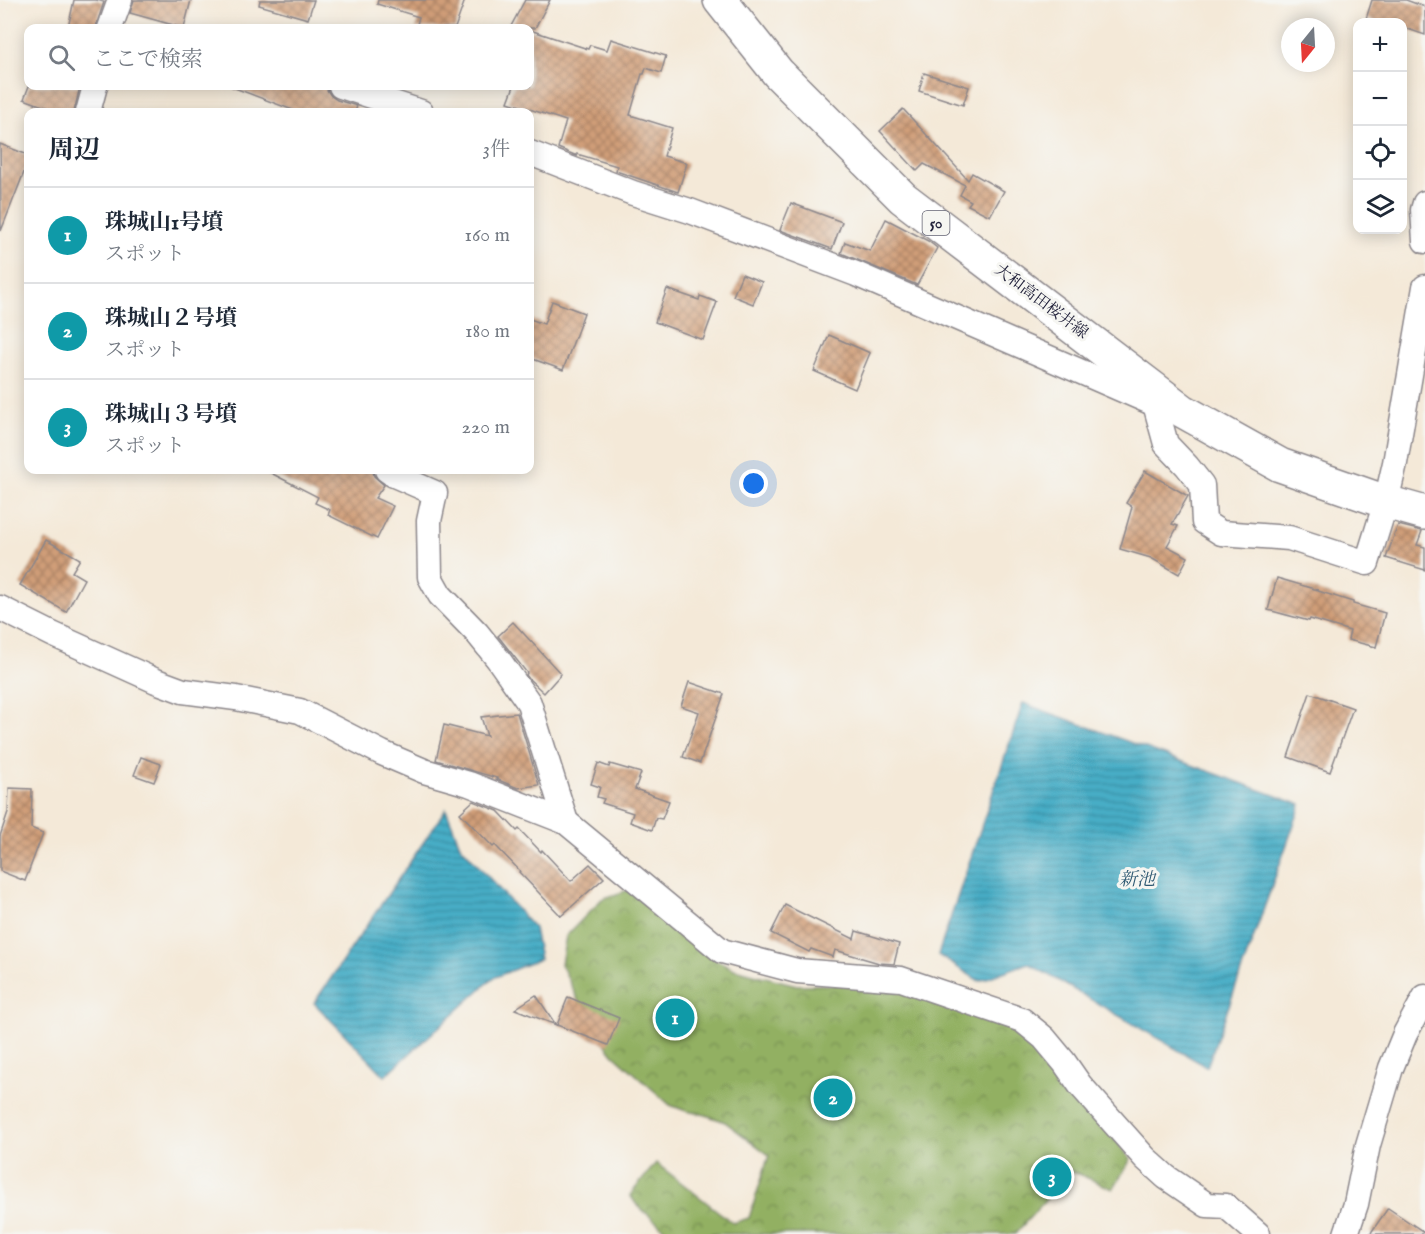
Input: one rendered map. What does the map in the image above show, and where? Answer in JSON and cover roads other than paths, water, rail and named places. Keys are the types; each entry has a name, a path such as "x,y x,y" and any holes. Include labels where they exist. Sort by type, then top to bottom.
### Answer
{"main road":[{"name":"大和高田桜井線","path":"720,0 778,73 903,198 1169,408 1280,465 1386,502 1425,513"}],"street":[{"path":"111,24 120,0"},
{"path":"89,108 94,90"},
{"path":"353,90 409,108"},
{"path":"534,155 856,274 1169,408 1166,444 1202,485 1204,522 1221,533 1289,538 1367,562 1386,502 1395,463 1425,287"},
{"path":"1425,203 1423,210 1425,241"},
{"path":"393,474 435,493 429,521 430,577 440,595 477,633 529,703 566,822"},
{"path":"0,608 156,681 183,691 236,698 300,711 382,753 424,771 469,784 566,822 723,951 797,972 901,979 1022,1020 1044,1038 1080,1085 1145,1158 1166,1178 1207,1205 1226,1206 1258,1234"},
{"path":"1346,1234 1356,1204 1368,1145 1391,1068 1405,1034 1425,997"}],"water":[{"name":"新池","path":"1023,703 1301,805 1207,1067 1028,963 979,981 938,955"},
{"path":"446,809 460,845 534,928 540,959 493,978 385,1076 314,1003"}],"place":[{"name":"珠城山1号墳","path":"675,1018"},
{"name":"珠城山２号墳","path":"833,1098"},
{"name":"珠城山３号墳","path":"1052,1177"}]}
